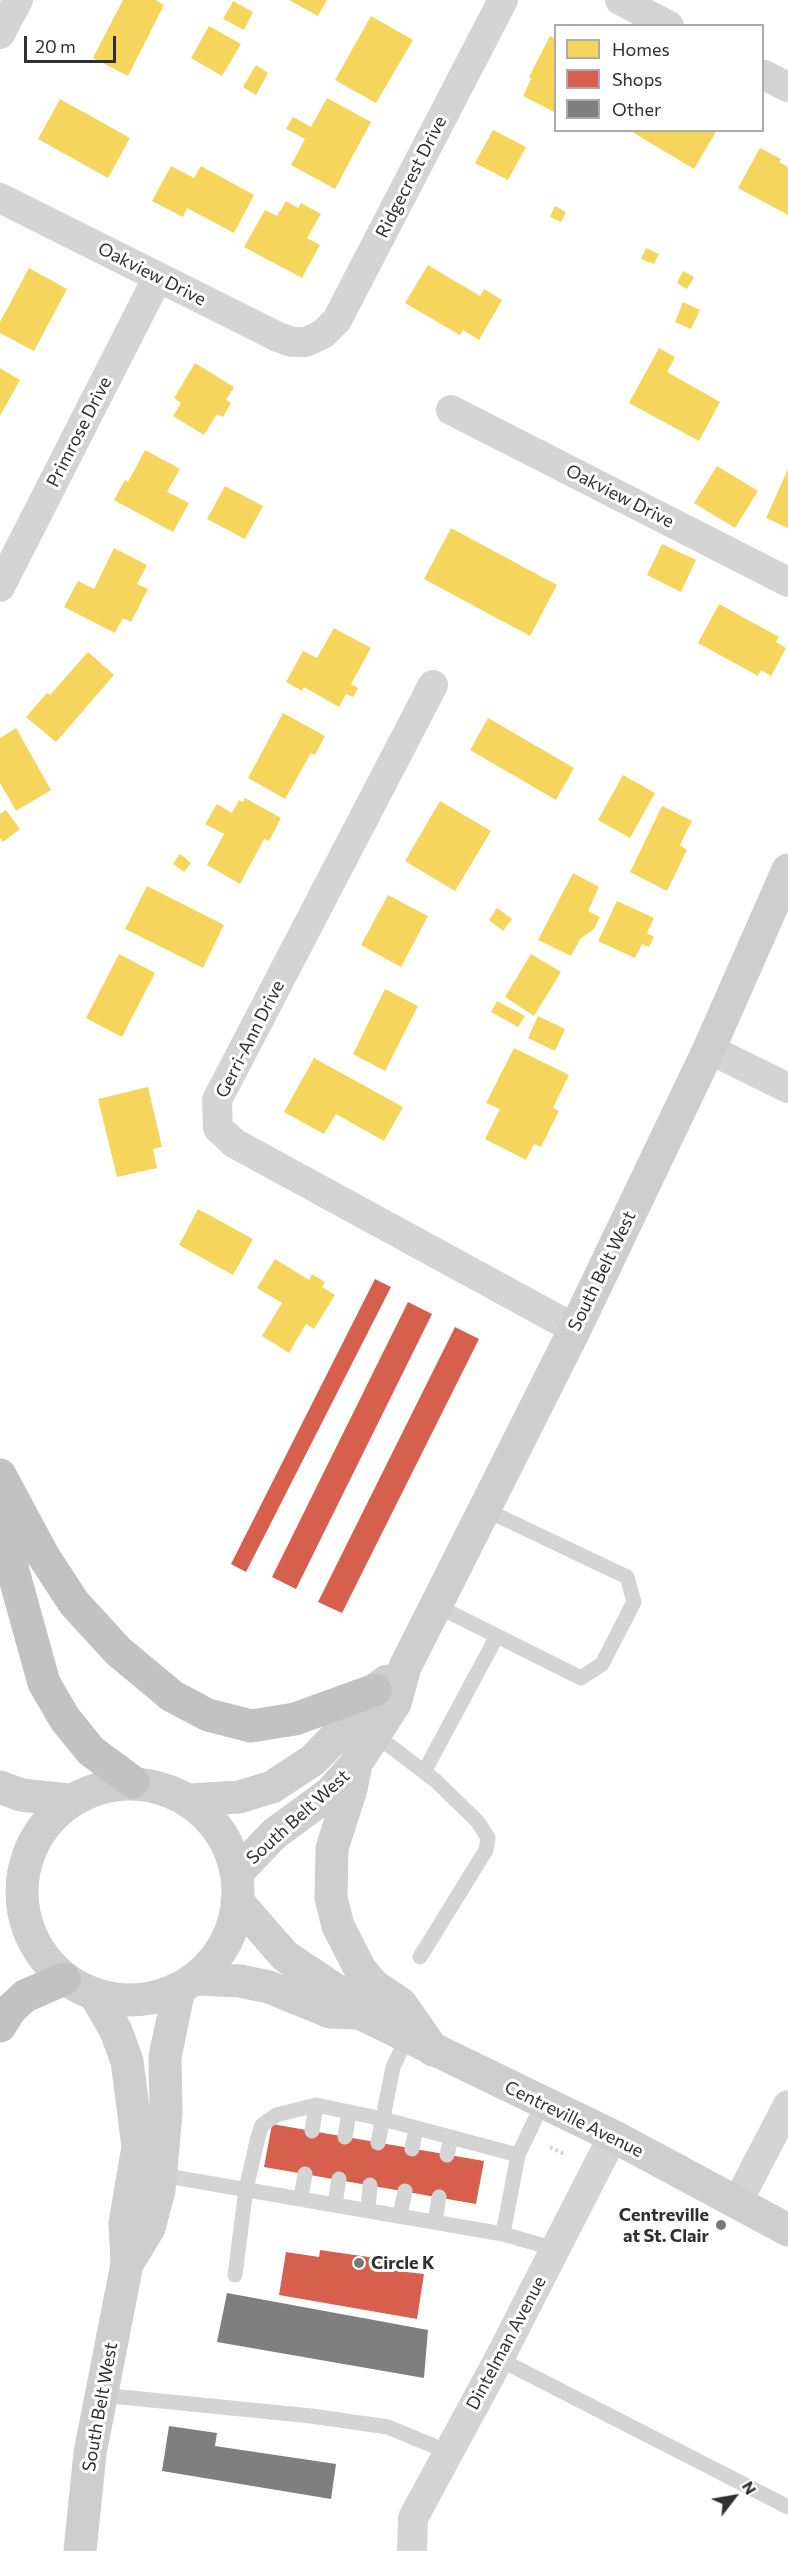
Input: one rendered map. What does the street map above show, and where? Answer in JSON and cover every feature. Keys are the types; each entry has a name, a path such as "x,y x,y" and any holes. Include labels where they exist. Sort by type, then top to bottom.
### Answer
{"highway":[{"path":"0,1473 44,1557 74,1603 118,1651 172,1696 208,1715 251,1726 295,1719 375,1690"},
{"path":"0,1473 13,1571 44,1683 65,1719 91,1751 133,1782"},
{"path":"0,2026 10,2010 25,1996 64,1979"}],"main road":[{"name":"South Belt West","path":"190,1800 239,1797 272,1787 365,1726 395,1703 405,1666 575,1329 710,1048 788,870"},
{"name":"South Belt West","path":"127,2264 149,2228 161,2175 165,2113 165,2057 188,1984 224,1947 238,1886 268,1840 330,1793 355,1766 375,1690 405,1666"},
{"path":"355,1766 351,1790 332,1848 331,1898 338,1926 360,1969 373,1985 401,2004 420,2045"},
{"name":"South Belt West","path":"188,1984 138,2000 97,1998 64,1979 31,1937 20,1892 27,1857 44,1825 69,1800 100,1787 133,1782 161,1786 190,1800 220,1831 238,1886"},
{"path":"0,1787 21,1795 69,1800"},
{"path":"0,1863 20,1892"},
{"name":"Centreville Avenue","path":"238,1886 285,1956 339,1992 359,2013 420,2045 613,2136 788,2230"},
{"name":"Centreville Avenue","path":"188,1984 249,1983 298,1997 330,2012 359,2013"},
{"name":"South Belt West","path":"80,2551 90,2453 127,2264 126,2223 138,2147 135,2109 127,2061 116,2031 97,1998"}],"street":[{"path":"0,34 18,0"},
{"name":"Ridgecrest Drive","path":"306,342 323,334 337,320 503,0"},
{"path":"620,0 665,24"},
{"path":"764,75 788,87"},
{"name":"Oakview Drive","path":"0,198 278,337 292,342 306,342"},
{"name":"Primrose Drive","path":"0,587 158,277"},
{"name":"Oakview Drive","path":"451,410 788,582"},
{"name":"Gerri-Ann Drive","path":"433,685 218,1100 218,1128 234,1143 575,1329"},
{"path":"710,1048 788,1088"},
{"path":"737,2203 788,2105"},
{"name":"Dintelman Avenue","path":"412,2551 413,2518 499,2359 613,2136"}],"lane":[{"path":"435,1605 581,1678 602,1664 634,1602 627,1577 484,1509"},
{"path":"424,1772 497,1636"},
{"path":"365,1726 424,1772 478,1822 488,1838 486,1850 420,1957"},
{"path":"378,2143 393,2067 420,2045"},
{"path":"503,2234 518,2155 543,2103"},
{"path":"235,2275 246,2189 262,2125 276,2115 316,2106 383,2119 518,2155"},
{"path":"312,2131 316,2106"},
{"path":"345,2137 349,2112"},
{"path":"412,2149 416,2128"},
{"path":"447,2155 451,2138"},
{"path":"301,2198 305,2174"},
{"path":"161,2175 336,2203 503,2234 555,2249"},
{"path":"336,2203 339,2179"},
{"path":"368,2209 370,2185"},
{"path":"400,2216 405,2191"},
{"path":"435,2222 439,2197"},
{"path":"499,2359 788,2507"},
{"path":"101,2395 311,2416 388,2427 448,2452"}],"path":[{"path":"550,2147 566,2155"}],"building: Homes":[{"path":"123,0 155,0 164,5 128,76 93,58"},
{"path":"289,0 327,0 318,16"},
{"path":"233,1 253,12 244,30 223,19"},
{"path":"371,16 413,40 376,103 335,80"},
{"path":"209,26 241,44 222,76 191,58"},
{"path":"550,36 554,38 554,112 523,96 531,79 529,77"},
{"path":"256,65 268,73 256,95 243,87"},
{"path":"327,98 371,122 335,189 291,165 305,139 286,129 293,117 311,127"},
{"path":"60,99 130,138 108,178 38,139"},
{"path":"493,130 526,147 508,180 475,163"},
{"path":"632,132 716,132 694,169"},
{"path":"760,148 781,159 779,162 788,167 788,215 738,188"},
{"path":"171,166 194,178 201,166 254,195 234,233 187,208 183,217 152,201"},
{"path":"286,201 298,208 301,203 321,214 307,238 320,245 302,278 244,247 265,210 277,216"},
{"path":"555,206 566,212 561,222 550,217"},
{"path":"646,248 659,254 654,264 641,259"},
{"path":"428,265 480,296 484,289 502,300 479,340 463,330 460,335 405,303"},
{"path":"29,268 67,289 34,351 0,333 0,322"},
{"path":"683,271 694,277 687,289 677,283"},
{"path":"683,302 700,310 691,329 675,322"},
{"path":"659,348 675,357 667,372 720,402 699,441 629,403"},
{"path":"195,363 234,387 226,400 231,403 223,417 217,414 204,435 173,416 181,403 174,398"},
{"path":"0,368 20,380 0,416"},
{"path":"145,450 180,469 167,492 189,503 173,532 114,500 125,480 128,482"},
{"path":"717,466 758,491 735,528 694,503"},
{"path":"788,469 788,528 766,518"},
{"path":"225,486 263,506 245,539 207,519"},
{"path":"451,528 557,585 530,636 424,579"},
{"path":"662,544 696,560 681,592 647,575"},
{"path":"114,548 147,565 137,584 148,589 131,622 123,618 115,633 64,607 78,581 94,589"},
{"path":"719,604 779,637 776,642 786,648 771,676 761,670 758,676 698,643"},
{"path":"334,628 371,648 351,684 358,688 353,697 346,694 339,707 304,687 302,691 286,682 303,651 317,658"},
{"path":"88,652 114,675 56,742 26,717 47,693 50,695"},
{"path":"283,713 325,736 315,755 311,753 285,799 248,778"},
{"path":"488,718 574,768 556,800 470,750"},
{"path":"16,728 51,790 16,811 0,783 0,738"},
{"path":"623,775 655,793 630,838 598,820"},
{"path":"245,798 281,818 269,841 264,839 240,884 207,865 224,834 205,824 217,804 232,813 239,800 243,802"},
{"path":"440,801 491,831 455,891 405,861"},
{"path":"662,806 692,821 680,845 687,850 667,891 630,872"},
{"path":"6,810 20,829 3,842 0,838 0,814"},
{"path":"180,854 191,863 184,872 173,864"},
{"path":"573,873 599,887 588,911 600,917 594,929 580,939 571,956 538,940"},
{"path":"147,886 224,925 203,968 125,929"},
{"path":"388,895 428,916 401,967 361,945"},
{"path":"617,901 654,918 647,933 654,937 649,947 642,944 635,958 598,941"},
{"path":"497,908 512,919 503,931 489,920"},
{"path":"119,954 155,973 122,1037 86,1018"},
{"path":"531,954 561,972 534,1016 505,997"},
{"path":"385,989 418,1006 385,1071 353,1054"},
{"path":"497,1001 525,1016 518,1027 491,1012"},
{"path":"538,1016 565,1029 555,1051 528,1038"},
{"path":"514,1048 569,1075 553,1108 559,1111 541,1147 534,1144 526,1160 485,1139 500,1109 486,1103"},
{"path":"314,1058 403,1107 384,1141 336,1114 324,1134 284,1112"},
{"path":"148,1087 162,1147 153,1149 157,1168 117,1177 98,1099"},
{"path":"198,1209 253,1239 233,1275 179,1245"},
{"path":"275,1259 309,1280 312,1274 325,1282 322,1287 335,1295 314,1329 306,1324 289,1353 262,1336 282,1303 257,1288"}],"building: Shops":[{"path":"375,1279 391,1287 246,1572 231,1564"},
{"path":"408,1302 432,1314 296,1589 272,1577"},
{"path":"455,1327 479,1339 342,1613 318,1602"},
{"path":"272,2124 484,2161 476,2204 264,2167"},
{"path":"320,2250 389,2260 388,2270 424,2274 417,2319 279,2295 286,2252 319,2257"}],"building: Other":[{"path":"227,2293 428,2330 424,2378 217,2342"},
{"path":"169,2426 217,2433 215,2446 336,2464 331,2499 162,2471"}],"place":[{"name":"Centreville at St. Clair","path":"721,2225"},
{"name":"Circle K","path":"359,2263"}]}
